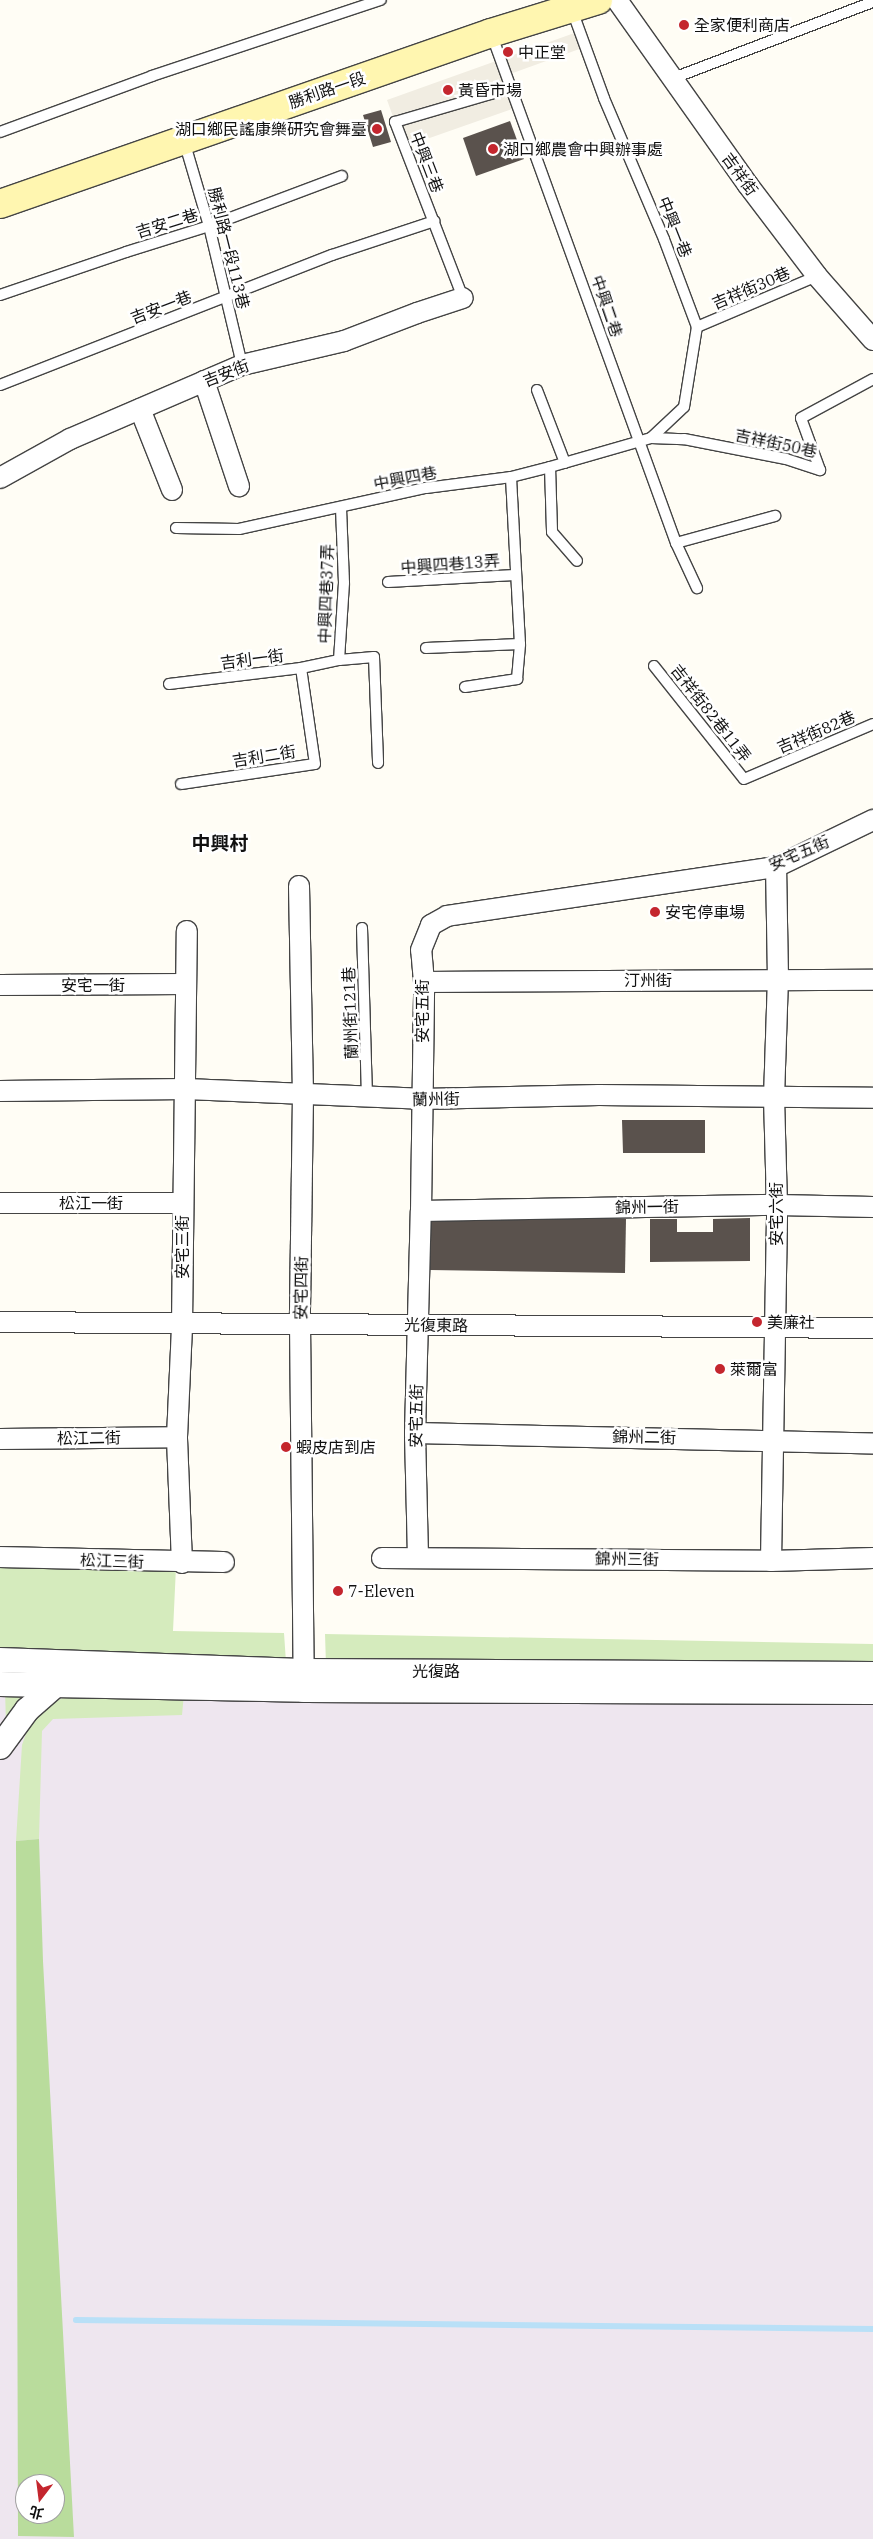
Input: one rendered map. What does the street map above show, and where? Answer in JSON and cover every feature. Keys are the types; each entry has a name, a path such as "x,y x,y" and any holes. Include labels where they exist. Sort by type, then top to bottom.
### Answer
{"main road":[{"name":"勝利路一段","path":"0,204 491,33 572,10 598,0"}],"street":[{"name":"吉祥街","path":"617,0 671,79 817,276 873,340"},
{"name":"吉安街","path":"0,478 70,439 242,365 344,341 418,312 463,298"},
{"path":"204,381 238,486"},
{"path":"140,408 172,490"},
{"name":"安宅五街","path":"418,1557 415,1432 421,1211 424,982 422,950 431,925 447,916 776,867 873,820"},
{"name":"安宅六街","path":"771,1561 777,1205 774,1098 778,979 776,867"},
{"name":"安宅四街","path":"299,886 303,1095 300,1323 303,1681"},
{"name":"安宅三街","path":"182,1563 177,1437 182,1325 182,1202 186,1089 187,930"},
{"name":"汀州街","path":"424,982 873,980"},
{"name":"安宅一街","path":"0,985 186,984"},
{"name":"蘭州街","path":"0,1091 186,1089 421,1099 599,1095 873,1098"},
{"name":"松江一街","path":"0,1204 182,1202"},
{"name":"錦州一街","path":"421,1211 777,1205 873,1206"},
{"name":"光復東路","path":"0,1322 182,1325 300,1323 774,1329 873,1328"},
{"name":"錦州二街","path":"415,1432 873,1443"},
{"name":"松江二街","path":"0,1439 177,1437"},
{"name":"松江三街","path":"0,1557 182,1563 224,1562"},
{"name":"錦州三街","path":"382,1558 771,1561 873,1558"},
{"name":"光復路","path":"0,1660 303,1681 873,1692"},
{"name":"光復路","path":"0,1684 873,1674"},
{"path":"0,1747 26,1710 58,1683"}],"lane":[{"path":"0,132 152,76 380,0"},
{"path":"671,79 873,2"},
{"name":"中興一巷","path":"572,10 604,98 664,239 697,328 684,407 651,438"},
{"name":"中興二巷","path":"491,33 676,543 697,588"},
{"name":"中興三巷","path":"463,298 395,122 511,88"},
{"name":"勝利路一段113巷","path":"184,140 209,226 242,365"},
{"name":"吉安二巷","path":"0,295 209,226 342,176"},
{"name":"吉安一巷","path":"0,385 332,255 434,221"},
{"name":"吉祥街30巷","path":"697,328 817,276"},
{"name":"吉祥街50巷","path":"651,438 684,438 786,459 820,470 801,418 873,379"},
{"path":"537,390 565,464"},
{"path":"638,440 651,438"},
{"name":"中興四巷","path":"176,528 238,529 426,488 511,476 565,464 638,440"},
{"path":"550,467 552,532 577,561"},
{"name":"中興四巷13弄","path":"465,687 516,679 520,644 514,575 511,476"},
{"name":"中興四巷37弄","path":"341,508 344,583 338,660 374,657 378,763"},
{"path":"676,543 775,516"},
{"name":"中興四巷13弄","path":"388,582 514,575"},
{"path":"426,648 520,644"},
{"name":"吉利一街","path":"169,684 301,668 338,660"},
{"name":"吉祥街82巷11弄","path":"654,666 744,779"},
{"name":"吉利二街","path":"181,784 315,764 301,668"},
{"name":"吉祥街82巷","path":"744,779 873,724"},
{"name":"蘭州街121巷","path":"362,928 367,1098"}],"shaded area":[{"path":"580,31 585,47 507,75 518,107 404,147 387,100"},
{"path":"0,1677 873,1684 873,2539 0,2539"}],"green space":[{"path":"0,1562 176,1567 173,1631 284,1633 286,1662 0,1655"},
{"path":"325,1634 873,1644 873,1669 326,1666"},
{"path":"5,1688 34,1689 6,1726"},
{"path":"72,1693 184,1694 182,1715 53,1719 42,1731 39,1839 16,1841 22,1745 30,1722 51,1704"},
{"path":"39,1839 43,1961 74,2537 18,2536 18,2524 65,2524 65,2474 18,2474 16,1841"}],"building":[{"name":"湖口鄉民謠康樂研究會舞臺","path":"381,110 391,142 373,147 363,115"},
{"name":"湖口鄉農會中興辦事處","path":"510,121 524,159 476,176 463,138"},
{"path":"622,1120 705,1120 705,1153 623,1153"},
{"path":"430,1216 626,1219 625,1273 430,1270"},
{"path":"750,1218 750,1261 650,1262 650,1219 677,1219 677,1232 713,1232 713,1219"}],"waterway":[{"path":"76,2320 873,2329"}],"place":[{"name":"全家便利商店","path":"684,25"},
{"name":"中正堂","path":"508,52"},
{"name":"黃昏市場","path":"448,90"},
{"name":"湖口鄉民謠康樂研究會舞臺","path":"377,129"},
{"name":"湖口鄉農會中興辦事處","path":"493,149"},
{"name":"安宅停車場","path":"655,912"},
{"name":"美廉社","path":"757,1322"},
{"name":"萊爾富","path":"720,1369"},
{"name":"蝦皮店到店","path":"286,1447"},
{"name":"7-Eleven","path":"338,1591"}],"district":[{"name":"中興村","path":"220,844"}]}
